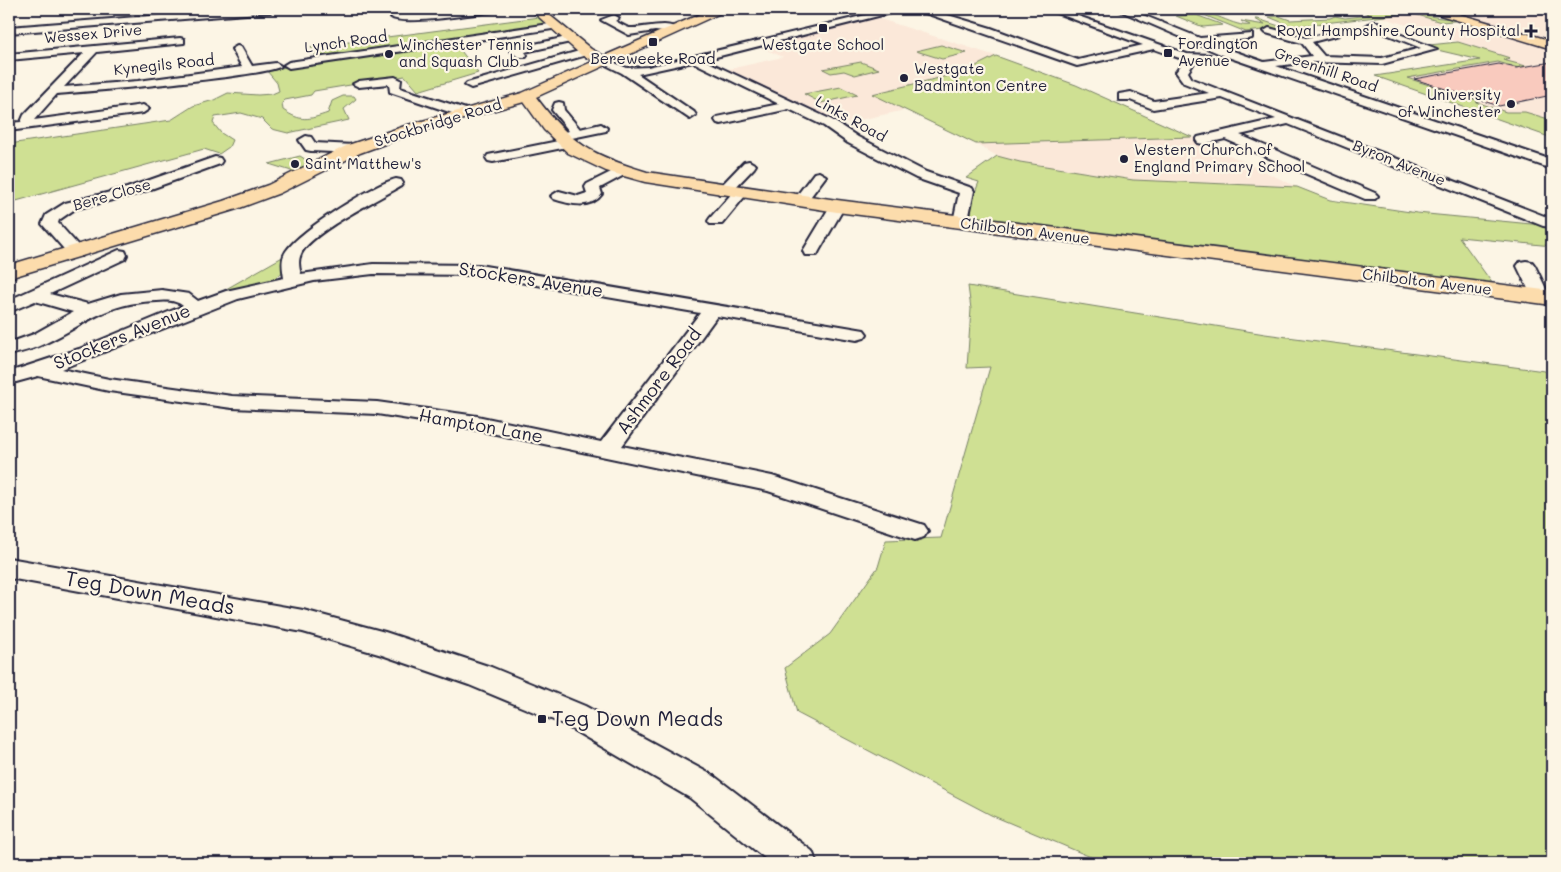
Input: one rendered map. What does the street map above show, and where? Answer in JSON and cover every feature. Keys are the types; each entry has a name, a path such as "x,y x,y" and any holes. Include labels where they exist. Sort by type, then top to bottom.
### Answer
{"main road":[{"path":"535,9 586,52 603,61"},
{"name":"Stockbridge Road","path":"9,272 79,255 257,196 354,149 465,113 527,96 721,9"},
{"path":"1432,9 1552,46"},
{"name":"Chilbolton Avenue","path":"527,96 568,138 593,159 652,178 732,192 837,206 1547,297"}],"street":[{"path":"9,30 270,9"},
{"path":"396,17 413,18 491,9"},
{"path":"626,71 648,70 901,9"},
{"path":"920,9 988,30 1077,64 1154,46"},
{"path":"1050,9 1191,59 1229,54"},
{"path":"1123,10 1147,9"},
{"path":"256,10 254,19 260,22"},
{"name":"Greenhill Road","path":"1123,10 1229,54 1552,165"},
{"path":"96,23 108,14"},
{"path":"655,28 680,17"},
{"path":"614,18 606,20 629,32 655,28 674,30"},
{"name":"Lynch Road","path":"289,66 556,26"},
{"path":"24,39 47,27"},
{"path":"1262,65 1321,60 1382,61 1432,49 1380,28"},
{"path":"1270,31 1306,41 1335,33"},
{"path":"1200,41 1248,36"},
{"path":"502,47 519,53 571,39"},
{"name":"Wessex Drive","path":"9,57 180,41"},
{"path":"1306,41 1321,60"},
{"path":"27,123 28,118 94,49"},
{"path":"237,49 249,70"},
{"path":"472,85 586,52"},
{"name":"Links Road","path":"692,58 791,105 920,175 967,191 961,222"},
{"name":"Byron Avenue","path":"1191,59 1182,72 1188,81 1535,220"},
{"path":"603,61 626,71 690,115"},
{"path":"1292,61 1324,71"},
{"name":"Kynegils Road","path":"54,91 138,84 276,66"},
{"path":"359,84 395,80 394,90 465,113"},
{"path":"1123,97 1131,96 1154,105 1220,95"},
{"path":"721,120 791,105"},
{"path":"560,106 558,110 568,138"},
{"path":"9,127 27,123 144,109"},
{"path":"1203,140 1289,120"},
{"path":"493,158 601,128"},
{"path":"1228,135 1370,196"},
{"path":"306,140 311,147 354,149"},
{"name":"Bere Close","path":"79,255 50,224 52,218 61,211 81,202 132,191 215,160"},
{"path":"716,221 749,165"},
{"path":"559,196 576,201 589,199 595,194 592,187 604,178 623,170"},
{"path":"800,201 819,176"},
{"path":"294,280 292,258 303,242 330,222 396,183"},
{"path":"811,251 837,206"},
{"path":"79,255 100,263"},
{"path":"9,307 119,255"},
{"path":"1526,266 1547,297"},
{"name":"Stockers Avenue","path":"9,378 38,370 110,344 194,308 232,295 294,280 373,269 479,270 711,311 857,334"},
{"path":"32,295 88,310"},
{"path":"9,349 28,346 49,336 88,310 121,300 166,296 183,298 194,308"},
{"name":"Ashmore Road","path":"607,450 711,311"},
{"name":"Hampton Lane","path":"38,370 109,385 232,402 377,408 477,423 772,484 915,531"},
{"name":"Teg Down Meads","path":"9,568 303,621 385,644 480,676 574,715 702,787 800,863"}],"shaded area":[{"name":"Royal Hampshire County Hospital","path":"1438,9 1552,9 1552,44 1489,25"},
{"name":"University of Winchester","path":"1411,13 1482,35 1506,33 1552,47 1552,132 1386,76 1509,58 1378,16"},
{"path":"874,17 999,57 1076,85 931,111 905,110 837,125 720,71 783,57 755,45"},
{"name":"Western Church of England Primary School","path":"1192,137 1297,187 1132,180 1020,162 997,156 976,144"}],"green space":[{"path":"1394,8 1410,10 1439,18 1451,18 1423,9 1428,9 1465,20 1441,22 1411,13 1246,32 1189,9 1205,12 1244,25 1250,25 1241,21 1265,25 1255,19 1258,19 1279,26 1288,25 1269,17 1279,16 1290,20 1330,18 1335,16 1345,18 1370,15 1364,12"},
{"path":"1196,15 1223,25 1203,27 1176,16"},
{"path":"539,17 553,28 455,43 478,73 418,91 405,76 314,91 311,95 285,100 282,103 283,110 295,117 305,119 328,113 332,101 343,96 354,96 356,99 344,109 349,120 288,133 272,129 262,119 241,113 215,117 213,123 221,133 232,140 229,147 219,154 204,149 9,203 9,144 171,120 193,106 214,100 228,93 272,94 279,91 277,83 267,71 318,60 311,47"},
{"path":"1458,42 1510,58 1503,60 1549,72 1539,74 1498,62 1407,78 1480,101 1476,102 1506,112 1525,112 1552,120 1552,138 1375,76 1480,60 1433,49 1429,45"},
{"path":"941,45 967,53 942,59 916,51"},
{"path":"996,56 1076,85 1192,137 976,144 872,94 964,72"},
{"path":"861,62 879,69 855,75 844,71 831,73 823,69"},
{"path":"841,87 857,95 821,103 804,94"},
{"path":"300,156 311,163 311,166 298,173 269,164"},
{"path":"997,156 1020,162 1133,180 1297,187 1330,200 1417,213 1552,226 1552,246 1459,237 1495,287 965,219 979,182 966,178"},
{"path":"286,255 284,271 268,284 212,297"},
{"path":"968,286 1265,334 1552,372 1552,863 1105,863 991,815 797,713 785,668 830,634 878,567 886,540 941,538 990,367 967,368 971,309"}],"building":[{"path":"1552,62 1552,95 1499,106 1414,79 1499,64 1516,68"}],"place":[{"name":"Westgate School","path":"823,28"},
{"name":"Royal Hampshire County Hospital","path":"1531,31"},
{"name":"Bereweeke Road","path":"653,42"},
{"name":"Fordington Avenue","path":"1168,53"},
{"name":"Winchester Tennis and Squash Club","path":"389,54"},
{"name":"Westgate Badminton Centre","path":"904,78"},
{"name":"University of Winchester","path":"1511,104"},
{"name":"Western Church of England Primary School","path":"1124,159"},
{"name":"Saint Matthew's","path":"295,164"},
{"name":"Teg Down Meads","path":"542,719"}]}
